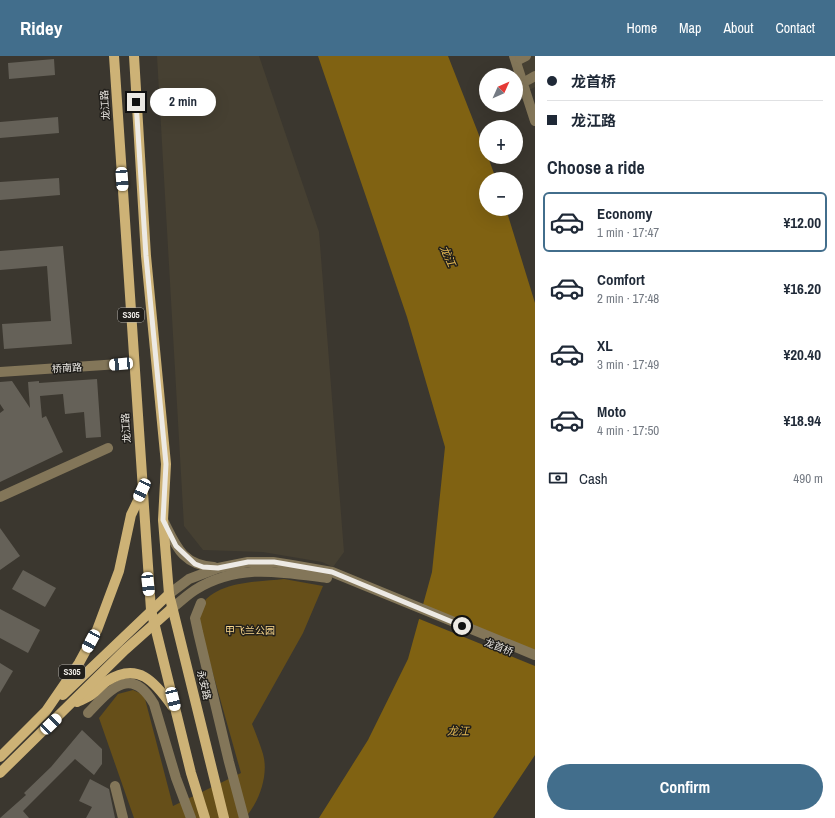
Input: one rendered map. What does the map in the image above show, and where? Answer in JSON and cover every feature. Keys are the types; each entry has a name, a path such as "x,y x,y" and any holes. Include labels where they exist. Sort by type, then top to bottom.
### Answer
{"main road":[{"name":"龙江路","path":"0,757 46,711 79,663 97,630 119,571 131,515 142,490 114,56"},
{"name":"S305","path":"134,56 146,256 166,464 163,520"},
{"path":"142,490 151,610 191,773 205,818"},
{"name":"永安路","path":"163,520 168,594 171,609 224,818"},
{"path":"46,711 168,594"},
{"path":"155,624 171,609"},
{"name":"S305","path":"0,773 124,650 155,624"},
{"path":"71,704 90,696 107,681 122,674 135,673 147,677 158,686 176,713"}],"street":[{"path":"520,57 535,121"},
{"name":"桥南路","path":"0,372 134,363"},
{"path":"0,497 108,448"},
{"path":"163,520 176,546 185,557 195,564 218,568"},
{"path":"168,594 189,579 218,568 248,562 274,562 331,575"},
{"path":"171,609 194,590 208,583 248,571 272,570 331,575"},
{"name":"龙首桥","path":"331,575 535,655"},
{"name":"龙首桥","path":"331,575 535,662"},
{"path":"201,603 195,618 229,762 244,818"},
{"path":"88,713 112,688 121,683 128,683 148,694 154,704 176,778 191,818"},
{"path":"115,786 123,818"}],"shaded area":[{"path":"157,56 259,56 319,232 344,552 333,567 322,562 263,552 203,550 184,526"},
{"path":"517,56 535,56 535,87 529,90 523,73 523,68 521,68"}],"green space":[{"name":"甲飞兰公园","path":"284,579 323,586 303,633 252,724 263,754 265,771 262,788 250,812 245,818 134,818 99,718 118,694 133,690 144,695 173,806 241,773 201,631 199,612 204,602 212,594 223,589 235,585"}],"water":[{"name":"龙江","path":"318,56 448,56 479,135 479,164 491,164 493,172 479,172 479,216 508,216 535,303 535,755 493,818 319,818 368,740 408,659 432,572 445,447 407,317"}],"pier":[{"path":"421,605 535,652 535,666 417,618"}],"building":[{"path":"54,59 55,75 9,79 8,63"},
{"path":"58,117 59,133 0,138 0,122"},
{"path":"59,178 60,195 0,200 0,182"},
{"path":"63,246 72,344 4,349 2,324 51,321 47,266 0,270 0,251"},
{"path":"97,379 101,437 86,438 84,412 65,414 63,394 40,396 42,418 46,416 63,452 0,482 0,413 4,410 0,404 0,382 12,381 30,408 28,382 39,381 39,383"},
{"path":"0,528 20,556 0,570"},
{"path":"23,570 56,588 45,607 12,589"},
{"path":"0,609 40,630 28,653 0,638"},
{"path":"0,663 13,671 0,693"},
{"path":"82,730 102,749 102,764 94,775 75,759 23,811 29,818 0,818 26,795 24,793 51,767"},
{"path":"90,779 109,789 115,818 86,818 92,807 79,801"}],"route":[{"path":"136,102 146,256 166,464 163,520 176,546 185,557 195,564 203,567 218,568 248,562 274,562 332,572 462,626"}]}
